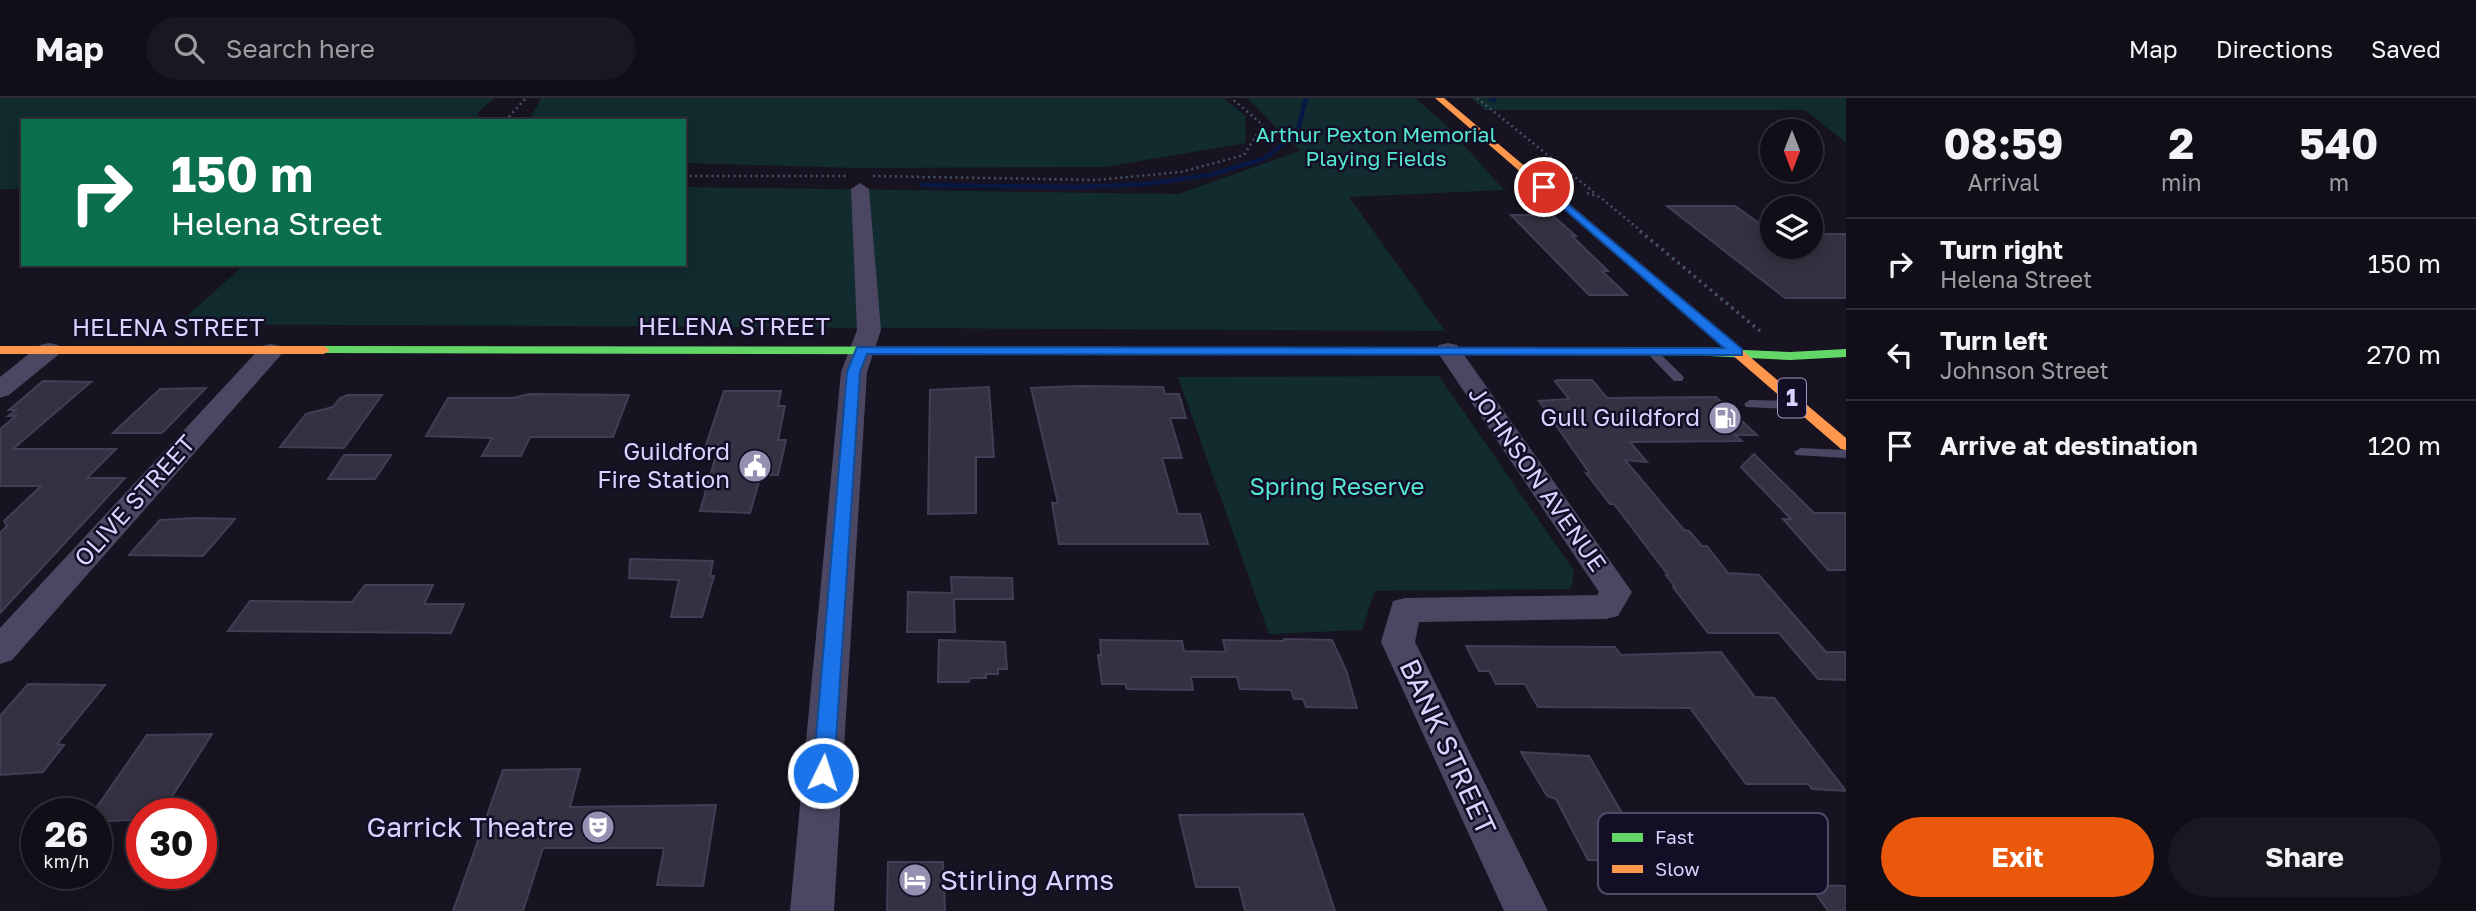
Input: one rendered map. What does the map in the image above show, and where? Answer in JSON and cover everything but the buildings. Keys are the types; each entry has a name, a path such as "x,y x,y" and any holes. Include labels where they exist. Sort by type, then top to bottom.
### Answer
{"main road":[{"name":"1","path":"1439,98 1846,446"},
{"name":"HELENA STREET","path":"0,350 1448,350 1737,352 1772,358 1818,358 1846,353"}],"street":[{"path":"812,911 854,372 869,330 856,181"},
{"path":"0,390 49,350"},
{"name":"JOHNSON AVENUE","path":"1448,350 1616,592 1606,607"},
{"name":"OLIVE STREET","path":"0,651 271,351"},
{"name":"BANK STREET","path":"1526,911 1398,642 1405,610 1606,607"}],"lane":[{"path":"1651,351 1678,378"},
{"path":"1750,404 1800,405"},
{"path":"1801,452 1846,454"}],"path":[{"path":"507,119 526,98"},
{"path":"686,176 856,181 1095,180 1181,172 1244,155 1263,125 1231,98"},
{"path":"1477,98 1600,197"}],"green space":[{"path":"0,98 495,98 478,112 479,119 21,119 21,189 0,189"},
{"path":"541,98 1223,98 1245,115 1246,143 1104,167 857,168 686,163 686,119 530,119"},
{"name":"Arthur Pexton Memorial Playing Fields","path":"1247,98 1415,98 1444,123 1504,190 1349,197 1445,331 178,324 243,266 686,266 686,187 1178,194 1300,151"},
{"path":"1471,98 1846,98 1846,143 1824,125 1824,119 1816,119 1805,110 1485,110"},
{"name":"Spring Reserve","path":"1439,376 1574,571 1571,589 1375,591 1362,630 1269,634 1178,377"}],"waterway":[{"path":"922,185 1077,187 1146,184 1210,175 1263,159 1297,134 1306,98"},
{"path":"1490,98 1494,100"}],"traffic: fast":[{"path":"324,350 1225,351"},
{"path":"1673,351 1790,356 1846,353"}],"traffic: slow":[{"path":"1439,98 1846,446"},
{"path":"0,350 324,350"},
{"path":"1225,351 1673,351"}],"place":[{"name":"Gull Guildford","path":"1725,418"},
{"name":"Guildford Fire Station","path":"755,466"},
{"name":"Garrick Theatre","path":"598,827"},
{"name":"Stirling Arms","path":"915,880"}],"route":[{"path":"823,773 854,372 862,350 1737,352 1544,187"}]}
